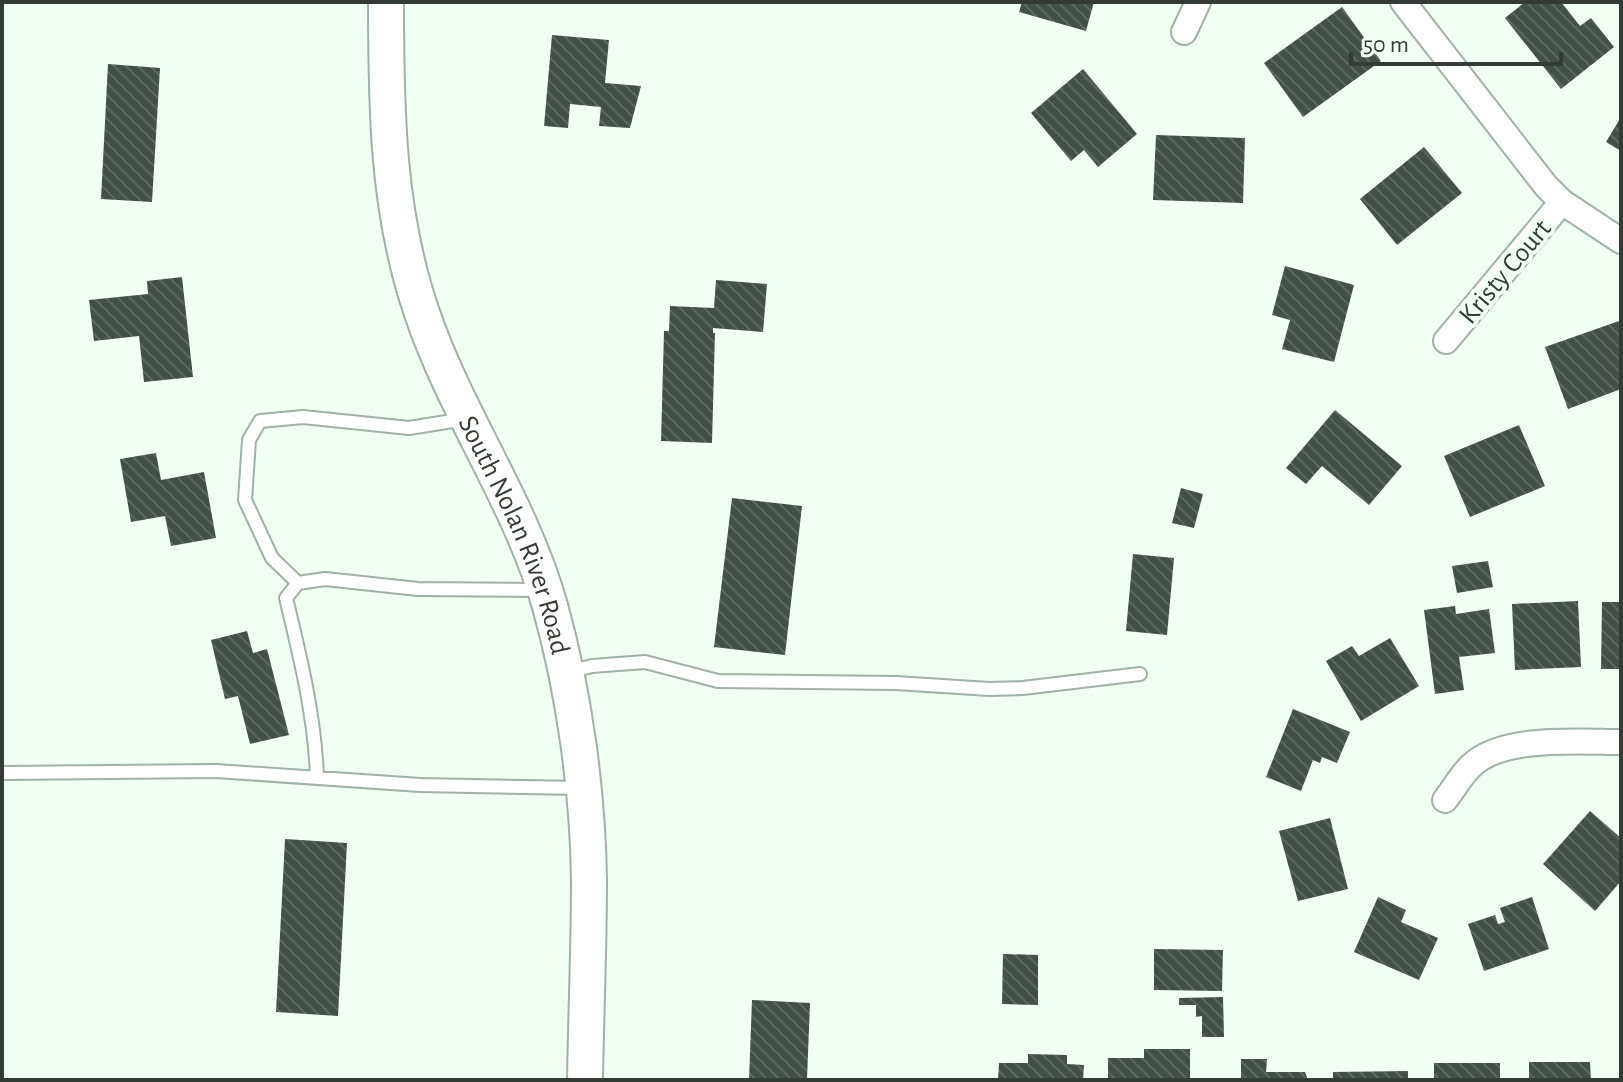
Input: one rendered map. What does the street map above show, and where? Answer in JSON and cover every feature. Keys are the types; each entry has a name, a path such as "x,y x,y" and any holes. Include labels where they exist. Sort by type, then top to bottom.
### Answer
{"main road":[{"name":"South Nolan River Road","path":"386,2 388,148 401,231 422,312 524,534 544,590 565,673 582,788 589,878 585,1080"}],"street":[{"path":"1184,32 1198,2"},
{"path":"1403,2 1546,186 1562,202 1621,241"},
{"name":"Kristy Court","path":"1446,341 1562,202"},
{"path":"1445,800 1473,764 1507,746 1548,742 1621,742"}],"lane":[{"path":"298,583 272,558 245,500 249,440 260,421 303,417 409,428 469,418"},
{"path":"317,777 315,741 286,598 298,583 325,579 418,589 544,590"},
{"path":"565,673 592,666 645,662 718,681 896,683 989,689 1140,674"},
{"path":"2,773 216,771 420,785 582,788"}],"building":[{"path":"1022,2 1094,2 1086,31 1019,12"},
{"path":"1525,2 1561,2 1580,26 1591,18 1614,47 1561,89 1505,18"},
{"path":"1342,7 1381,61 1303,117 1264,63"},
{"path":"552,35 609,40 605,83 641,86 630,128 599,126 601,107 570,104 568,128 544,126"},
{"path":"108,64 160,68 152,202 101,199"},
{"path":"1083,69 1137,134 1098,167 1084,150 1071,161 1031,113"},
{"path":"1621,117 1621,151 1606,142"},
{"path":"1156,135 1245,138 1243,203 1153,200"},
{"path":"1424,147 1462,193 1397,245 1360,199"},
{"path":"1285,266 1354,285 1334,362 1282,349 1290,320 1272,315"},
{"path":"182,277 193,377 144,382 139,336 94,341 89,300 148,294 147,281"},
{"path":"716,280 767,284 763,332 713,328 712,443 661,441 664,331 669,331 670,306 714,308"},
{"path":"1619,321 1621,389 1568,409 1545,347"},
{"path":"1335,410 1402,466 1369,505 1322,466 1306,484 1286,468"},
{"path":"1519,425 1545,486 1470,517 1444,456"},
{"path":"156,453 161,480 204,472 216,538 171,546 165,516 131,522 120,459"},
{"path":"1181,488 1203,494 1194,528 1172,523"},
{"path":"732,498 802,506 785,655 714,647"},
{"path":"1133,554 1174,558 1167,635 1126,631"},
{"path":"1488,561 1493,587 1457,593 1452,566"},
{"path":"1578,601 1581,667 1515,670 1512,604"},
{"path":"1602,602 1621,602 1621,669 1601,669"},
{"path":"1455,606 1456,614 1489,609 1495,653 1459,657 1464,690 1435,694 1424,610"},
{"path":"247,631 253,653 267,649 289,735 250,744 238,696 225,699 211,640"},
{"path":"1390,638 1419,686 1361,721 1326,661 1352,646 1359,656"},
{"path":"1293,709 1350,732 1337,763 1322,757 1320,763 1313,760 1301,791 1266,777"},
{"path":"1590,811 1621,838 1621,881 1595,911 1543,864"},
{"path":"1330,818 1348,889 1298,901 1279,831"},
{"path":"285,839 347,843 338,1016 276,1012"},
{"path":"1378,897 1406,910 1401,922 1438,938 1419,980 1354,952"},
{"path":"1532,897 1549,949 1484,971 1468,924 1495,915 1498,924 1505,922 1500,908"},
{"path":"1154,949 1223,950 1222,991 1154,990"},
{"path":"1003,954 1038,955 1038,1005 1002,1004"},
{"path":"1223,997 1224,1037 1202,1037 1202,1016 1196,1017 1196,1005 1179,1005 1179,998"},
{"path":"752,1000 810,1003 807,1080 749,1080"},
{"path":"1144,1049 1190,1049 1190,1080 1108,1080 1108,1058 1144,1058"},
{"path":"1028,1054 1067,1055 1067,1064 1084,1065 1083,1080 998,1080 999,1063 1028,1063"},
{"path":"1241,1059 1267,1059 1266,1072 1305,1072 1308,1080 1241,1080"},
{"path":"1529,1062 1590,1062 1591,1080 1529,1080"},
{"path":"1434,1063 1500,1063 1500,1080 1434,1080"},
{"path":"1408,1071 1408,1080 1333,1080 1333,1072"}]}
